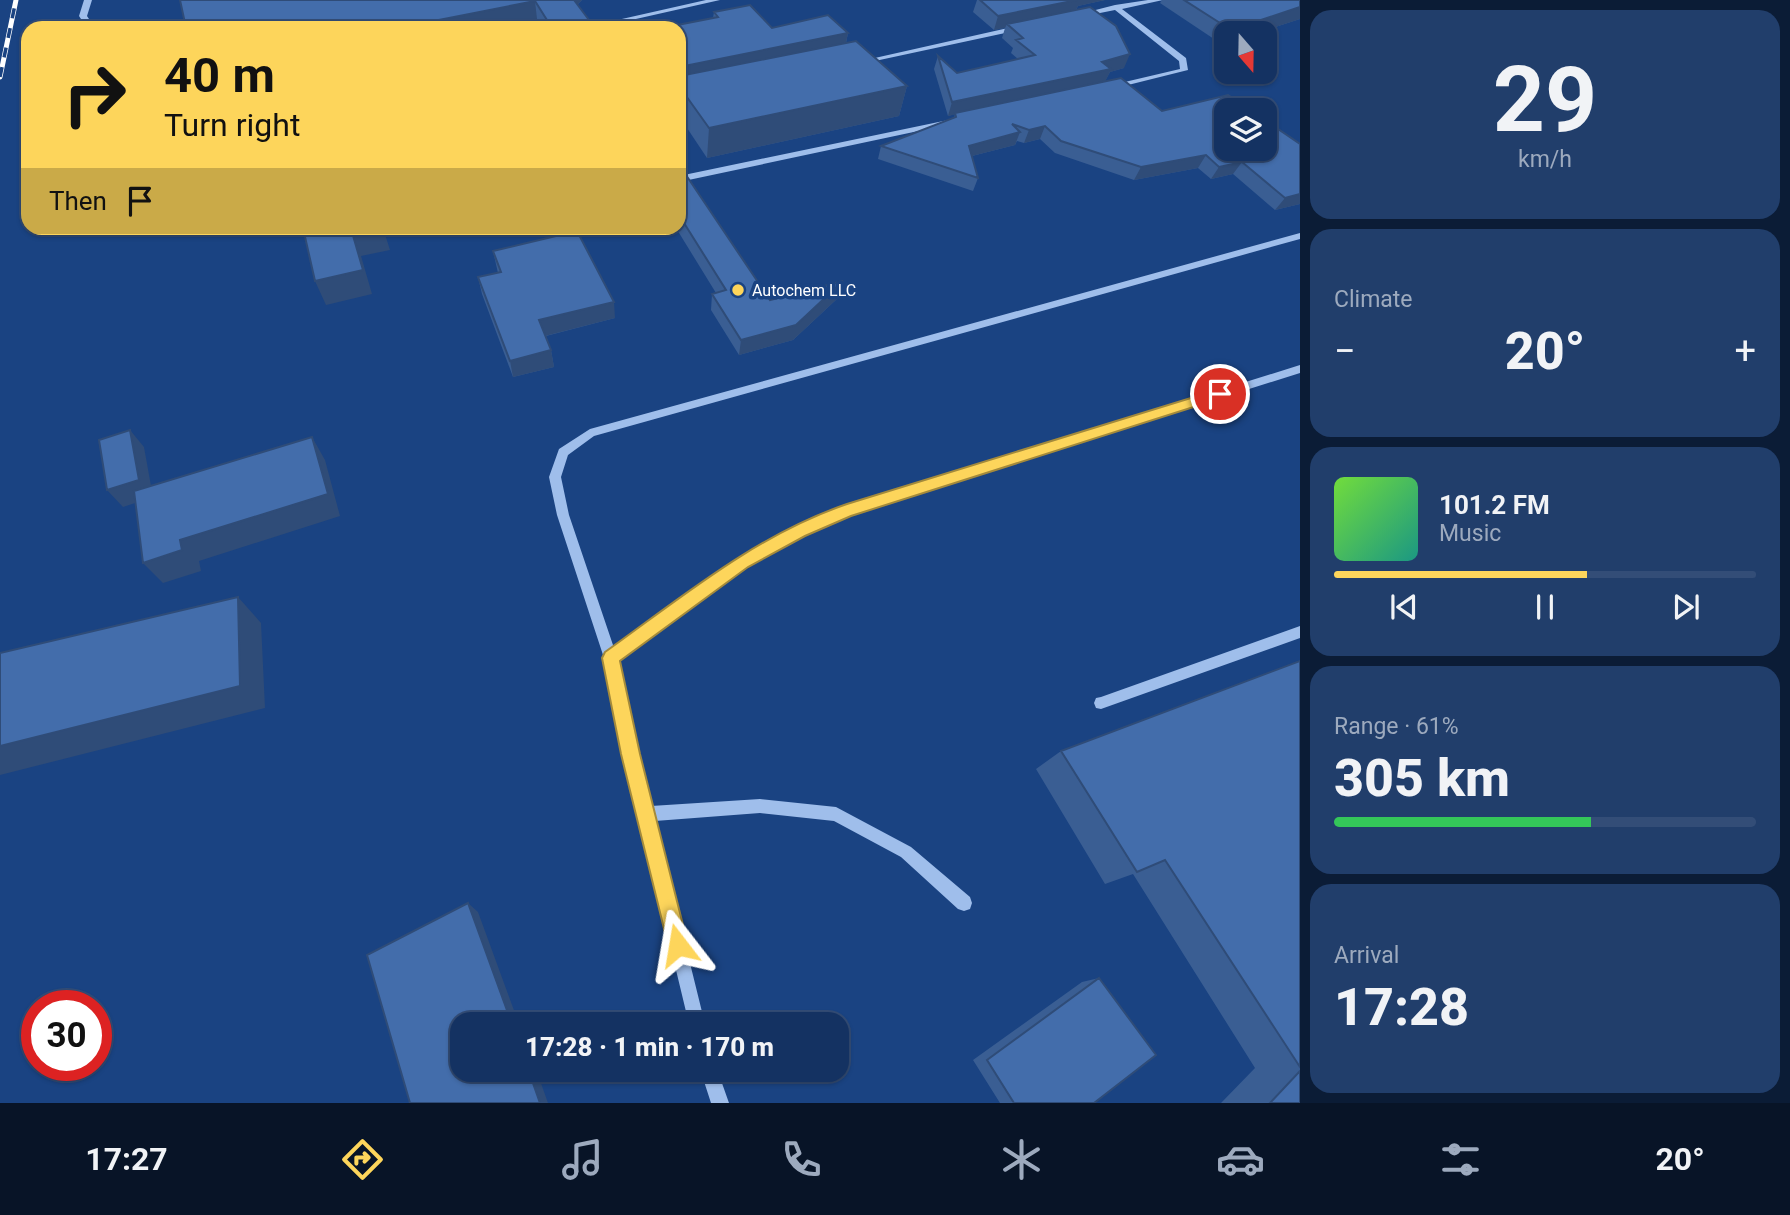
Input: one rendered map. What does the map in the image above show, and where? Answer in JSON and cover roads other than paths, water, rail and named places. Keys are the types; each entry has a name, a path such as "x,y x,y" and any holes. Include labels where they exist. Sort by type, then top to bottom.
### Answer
{"street":[{"path":"86,21 83,16 88,0"},
{"path":"616,21 716,0"},
{"path":"1074,16 1159,0"},
{"path":"1110,88 1184,70 1183,60 1115,7"},
{"path":"856,63 1033,25"},
{"path":"686,178 962,119"},
{"path":"694,1012 611,658 563,515 555,477 563,452 590,433 1300,236"},
{"path":"611,658 742,562 799,531 847,511 1300,369"},
{"path":"1101,703 1300,632"},
{"path":"646,814 760,806 836,814 906,852 964,904"},
{"path":"713,1082 720,1103"}],"railway":[{"path":"0,77 16,0"}],"place":[{"name":"Autochem LLC","path":"738,290"}]}
